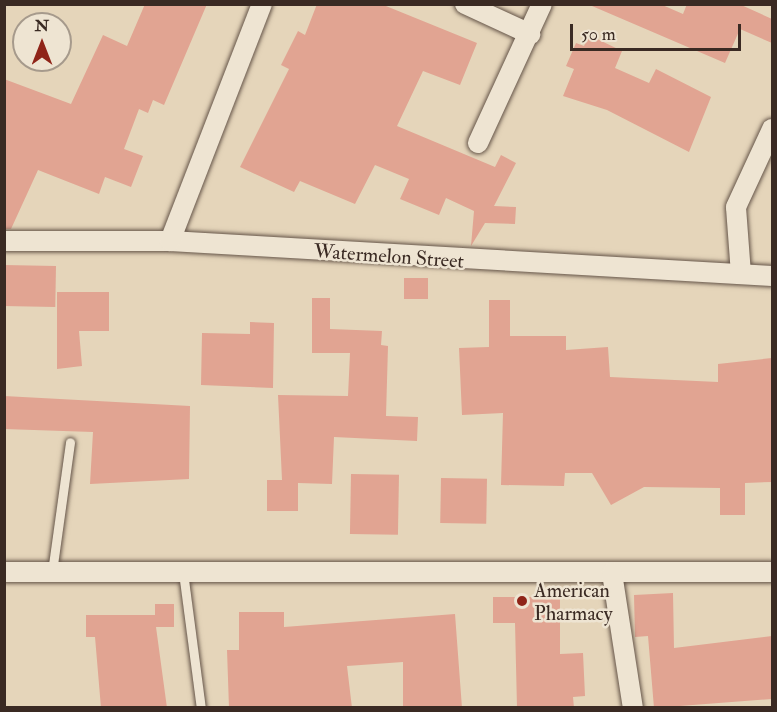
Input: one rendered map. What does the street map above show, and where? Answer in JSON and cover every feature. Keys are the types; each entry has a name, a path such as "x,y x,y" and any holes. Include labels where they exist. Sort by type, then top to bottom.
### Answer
{"street":[{"path":"170,241 262,4"},
{"path":"465,4 530,34"},
{"path":"478,143 543,4"},
{"path":"741,274 736,207 772,129"},
{"name":"Watermelon Street","path":"4,241 170,241 772,276"},
{"path":"4,572 772,572"},
{"path":"612,573 633,708"}],"lane":[{"path":"52,572 70,442"},
{"path":"183,572 201,708"}],"building":[{"path":"145,4 207,4 164,105 153,100 148,113 139,109 124,149 143,156 131,187 105,177 99,194 38,170 11,229 4,229 4,79 71,104 103,35 127,46"},
{"path":"317,4 381,4 477,43 460,85 423,71 397,126 495,167 501,155 516,163 494,206 516,207 515,224 485,223 471,246 474,211 446,198 439,215 400,199 409,179 375,165 355,204 300,181 294,192 240,167 289,69 281,65 298,31 305,35"},
{"path":"660,4 683,14 687,4 739,4 772,19 772,43 740,29 725,63 592,6"},
{"path":"589,35 622,51 615,68 649,83 656,69 711,97 689,152 607,110 563,96 574,69 566,66 576,43 584,46"},
{"path":"4,265 56,266 55,307 4,306"},
{"path":"404,278 428,278 428,299 404,299"},
{"path":"57,292 109,292 109,331 79,331 82,366 57,369"},
{"path":"312,298 330,298 330,329 382,331 381,345 388,346 386,416 418,417 417,441 334,437 332,484 298,483 298,511 267,511 267,480 282,480 278,395 348,396 350,353 312,353"},
{"path":"489,300 510,300 510,336 566,336 566,350 608,347 610,377 718,382 718,364 772,358 772,482 745,483 745,515 720,515 720,488 644,487 611,505 592,473 565,473 564,486 501,485 503,413 462,415 459,348 489,347"},
{"path":"250,322 274,323 273,388 201,385 202,333 250,334"},
{"path":"4,396 190,406 189,479 90,484 93,432 4,429"},
{"path":"351,474 399,475 398,535 350,534"},
{"path":"441,478 487,479 486,524 440,523"},
{"path":"673,593 674,648 772,636 772,699 654,708 648,636 635,637 634,595"},
{"path":"493,597 560,597 560,654 583,653 585,696 573,697 574,708 517,708 515,623 493,623"},
{"path":"155,604 174,604 174,627 156,627 167,708 101,708 95,637 86,637 86,615 155,615"},
{"path":"239,612 284,612 284,627 455,614 462,708 403,708 403,662 347,666 352,708 229,708 227,650 239,650"}],"place":[{"name":"American Pharmacy","path":"522,601"}]}
